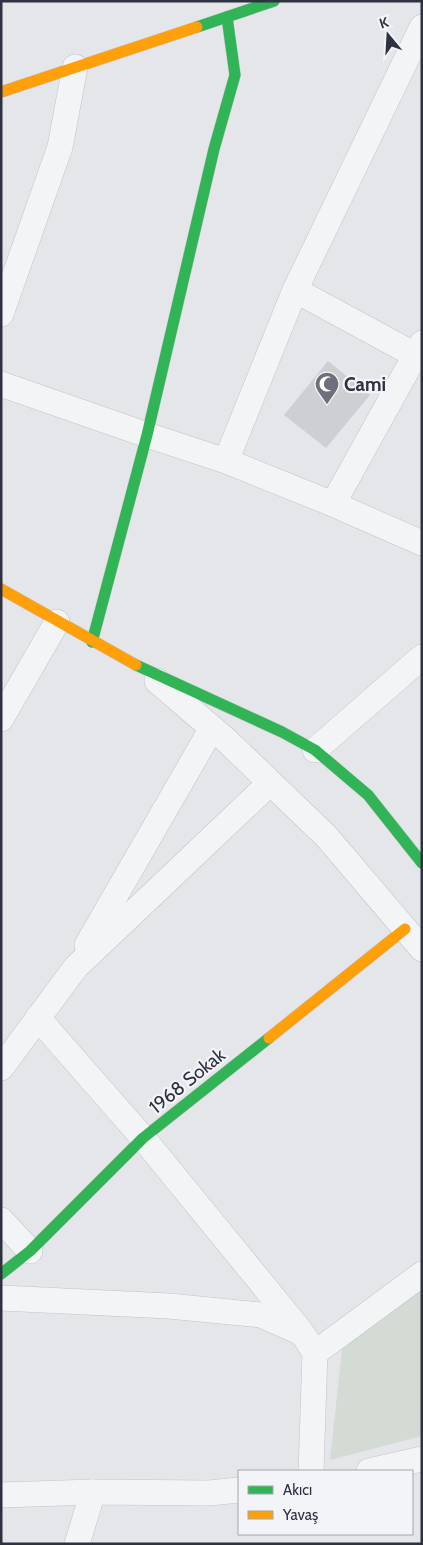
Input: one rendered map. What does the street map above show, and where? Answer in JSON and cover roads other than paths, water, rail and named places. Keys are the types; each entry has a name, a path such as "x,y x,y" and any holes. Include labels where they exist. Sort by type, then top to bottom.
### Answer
{"street":[{"path":"1,92 274,1"},
{"path":"92,642 146,435 214,149 235,75 227,17"},
{"path":"226,461 295,290 422,27"},
{"path":"1,314 60,147 75,67"},
{"path":"295,290 418,349 333,504"},
{"path":"1,384 226,461 333,504 422,543"},
{"path":"1,589 146,671 274,728 315,750 368,795 422,863"},
{"path":"1,719 57,622"},
{"path":"315,750 422,657"},
{"path":"146,671 212,728 326,836 414,924 422,949"},
{"path":"1,1068 72,972 212,728"},
{"path":"72,972 270,783"},
{"name":"1968 Sokak","path":"1,1274 30,1251 143,1138 414,924"},
{"path":"38,1018 143,1138 309,1343 311,1470"},
{"path":"1,1220 30,1251"},
{"path":"309,1343 422,1274"},
{"path":"1,1298 169,1306 261,1315 309,1343"},
{"path":"373,1470 422,1459"},
{"path":"1,1495 93,1492 210,1493 238,1490"},
{"path":"77,1544 93,1492"}],"place":[{"name":"Cami","path":"327,405"}]}
